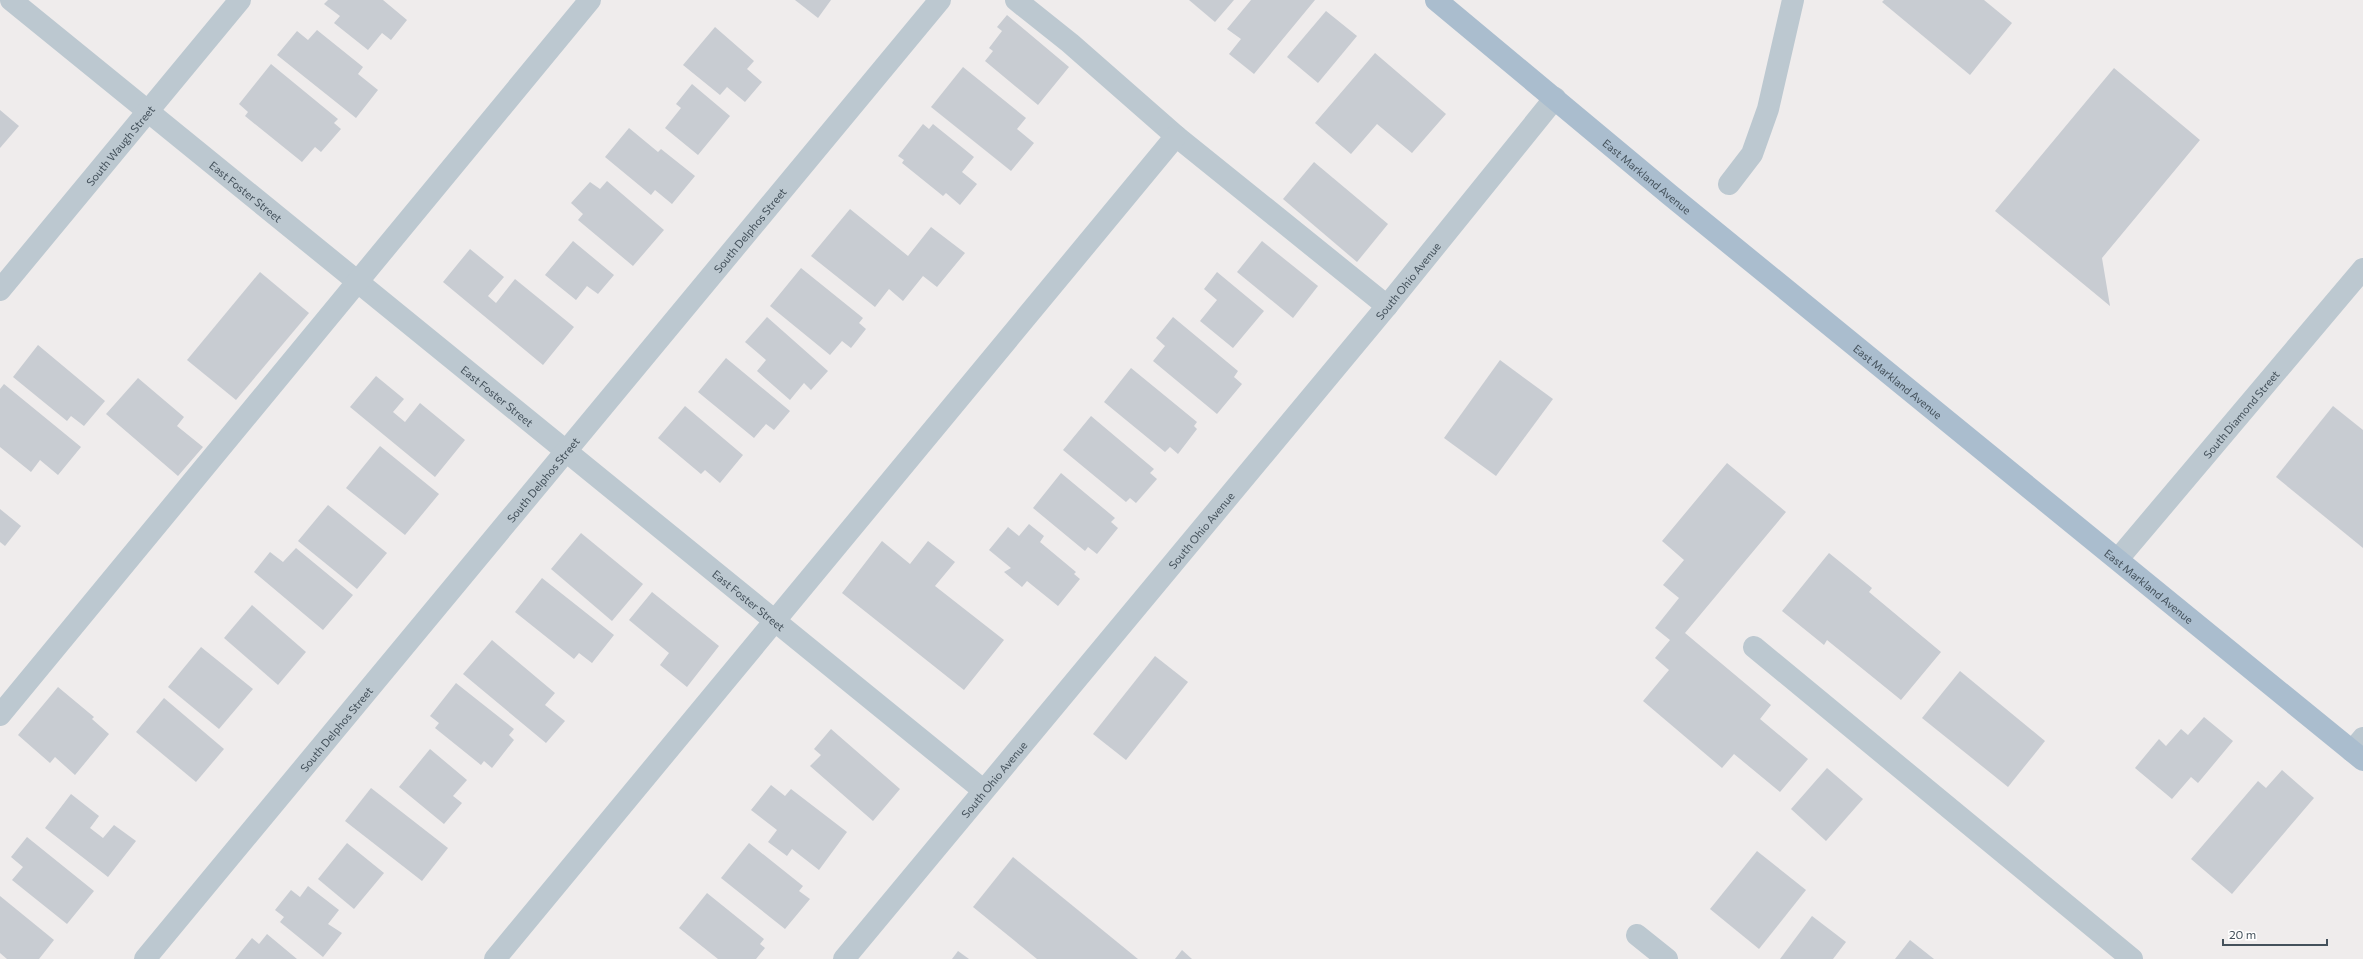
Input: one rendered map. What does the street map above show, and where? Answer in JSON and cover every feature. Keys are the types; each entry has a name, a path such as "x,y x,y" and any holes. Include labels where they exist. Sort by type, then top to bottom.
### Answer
{"main road":[{"name":"East Markland Avenue","path":"1436,0 1682,205 2118,559 2359,750"}],"street":[{"name":"East Foster Street","path":"11,0 149,110 357,283 983,790"},
{"name":"South Waugh Street","path":"0,290 240,0"},
{"path":"0,715 590,0"},
{"name":"South Delphos Street","path":"145,959 940,0"},
{"path":"1016,0 1070,43 1176,136 1387,306"},
{"path":"1729,184 1752,154 1768,109 1793,0"},
{"name":"South Ohio Avenue","path":"844,959 1387,306 1555,98"},
{"path":"495,959 1176,136"},
{"name":"South Diamond Street","path":"2118,559 2363,269"},
{"path":"1754,647 2132,959"},
{"path":"1637,935 1667,959"}],"building":[{"path":"328,0 383,0 407,20 391,40 382,33 368,50 334,23 340,16 324,4"},
{"path":"795,0 831,0 818,18"},
{"path":"1189,0 1234,0 1215,22"},
{"path":"1251,0 1315,0 1254,74 1229,54 1241,39 1227,29"},
{"path":"1884,0 1984,0 2012,23 1970,75 1882,2"},
{"path":"1326,11 1357,36 1318,83 1287,57"},
{"path":"1007,15 1069,67 1038,105 985,61 993,51 989,48 1002,31 997,27"},
{"path":"715,27 754,61 747,69 762,82 745,102 727,87 720,95 683,65"},
{"path":"317,30 363,67 358,74 378,90 356,118 277,55 297,31 308,40"},
{"path":"1375,53 1446,114 1412,153 1377,124 1351,154 1315,123"},
{"path":"271,64 338,119 334,123 341,129 321,152 315,147 302,162 245,116 248,112 239,104"},
{"path":"963,67 1026,118 1017,129 1034,143 1011,171 931,107"},
{"path":"2114,68 2200,140 2102,258 2110,306 1995,211"},
{"path":"692,84 730,116 698,155 665,128 681,108 676,104"},
{"path":"0,110 19,126 0,148"},
{"path":"923,124 929,129 933,124 974,157 962,172 977,184 960,205 946,193 943,196 902,163 904,160 898,156"},
{"path":"629,128 658,152 661,149 695,176 672,204 655,190 651,195 605,157"},
{"path":"1314,162 1388,224 1357,262 1283,199"},
{"path":"607,181 664,230 633,266 578,220 583,214 571,203 590,182 600,189"},
{"path":"850,209 908,256 931,227 965,253 937,287 923,276 903,301 889,289 875,307 811,256"},
{"path":"573,241 614,275 598,294 587,286 576,300 545,275"},
{"path":"1262,241 1318,286 1293,318 1237,272"},
{"path":"470,249 504,277 488,296 496,303 515,279 574,327 543,365 443,282"},
{"path":"801,268 863,318 859,323 866,329 851,348 842,341 830,355 770,306"},
{"path":"260,272 309,313 236,400 187,360"},
{"path":"1217,272 1264,311 1233,348 1200,321 1217,300 1204,289"},
{"path":"767,317 828,371 811,390 804,383 790,400 757,371 766,360 745,342"},
{"path":"1173,317 1238,371 1234,377 1242,384 1217,414 1153,361 1165,346 1156,338"},
{"path":"38,345 105,401 84,426 71,416 67,421 13,377"},
{"path":"726,358 790,411 774,430 766,424 754,438 698,392"},
{"path":"1500,360 1553,399 1496,476 1444,438"},
{"path":"1131,368 1197,422 1194,426 1197,429 1178,454 1170,447 1165,452 1104,402"},
{"path":"376,376 404,399 393,412 405,422 420,403 465,440 435,477 350,407"},
{"path":"138,378 184,417 177,426 203,447 178,476 106,414"},
{"path":"4,384 81,447 58,475 40,460 31,472 0,447 0,389"},
{"path":"685,406 743,455 720,483 705,470 701,474 658,438"},
{"path":"2333,406 2363,430 2363,548 2276,477"},
{"path":"1091,416 1154,469 1150,473 1157,479 1136,503 1130,498 1126,502 1063,450"},
{"path":"380,446 439,494 405,535 346,488"},
{"path":"1727,463 1786,512 1685,633 1771,705 1760,719 1808,759 1780,792 1734,754 1722,768 1643,701 1669,670 1655,658 1670,640 1655,628 1679,598 1663,585 1684,560 1662,541"},
{"path":"1061,473 1115,518 1111,522 1118,528 1097,554 1088,547 1085,551 1033,508"},
{"path":"328,505 387,553 357,589 298,541"},
{"path":"0,509 21,526 5,546 0,542"},
{"path":"1029,524 1044,536 1040,542 1076,572 1074,574 1080,579 1058,606 1027,581 1022,587 1004,572 1011,568 989,550 1008,527 1019,536"},
{"path":"581,533 643,584 612,621 551,569"},
{"path":"882,541 910,564 928,541 955,562 935,586 1004,640 964,690 842,593"},
{"path":"296,548 353,595 323,630 254,572 270,552 283,562"},
{"path":"1829,553 1872,588 1869,592 1941,652 1901,700 1827,640 1824,645 1782,611"},
{"path":"542,578 614,635 592,663 579,653 574,659 515,612"},
{"path":"652,592 719,646 687,687 660,665 669,653 629,620"},
{"path":"252,605 306,652 278,685 224,638"},
{"path":"492,640 555,693 545,705 565,721 546,743 463,674"},
{"path":"201,647 253,689 219,729 168,687"},
{"path":"1155,656 1188,682 1126,760 1093,734"},
{"path":"1960,671 2045,741 2008,787 1922,718"},
{"path":"456,683 514,729 509,735 514,740 492,768 484,761 481,765 435,728 439,723 430,716"},
{"path":"58,687 94,717 92,719 109,734 75,775 55,757 50,763 18,735"},
{"path":"164,698 224,749 196,782 136,732"},
{"path":"2204,717 2233,741 2198,783 2191,777 2172,799 2135,768 2159,739 2166,746 2181,729 2188,735"},
{"path":"831,729 900,789 873,821 810,766 821,755 814,749"},
{"path":"430,749 467,780 453,796 462,803 444,824 399,787"},
{"path":"1827,768 1863,799 1826,841 1791,809"},
{"path":"2282,770 2314,798 2232,894 2191,859 2258,781 2266,788"},
{"path":"771,785 785,796 791,789 847,832 819,870 792,849 787,856 768,842 777,830 751,810"},
{"path":"371,788 448,848 422,881 345,821"},
{"path":"71,794 99,816 90,828 103,838 114,825 136,841 108,877 45,828"},
{"path":"27,837 94,891 67,924 12,880 23,867 11,857"},
{"path":"347,843 384,873 354,909 318,879"},
{"path":"749,843 803,886 799,891 810,899 785,929 721,878"},
{"path":"1757,851 1806,890 1759,949 1710,909"},
{"path":"1013,857 1138,959 1037,959 973,907"},
{"path":"308,886 339,910 328,924 342,933 323,957 280,922 284,917 275,910 291,890 300,897"},
{"path":"707,893 764,939 760,944 765,948 756,959 718,959 679,928"},
{"path":"0,896 54,940 39,959 7,959 0,953"},
{"path":"1812,916 1846,942 1833,959 1780,959"},
{"path":"267,934 297,959 235,959 252,938 259,944"},
{"path":"1910,940 1934,959 1895,959"},
{"path":"1182,950 1192,959 1175,959"},
{"path":"958,951 969,959 952,959"}]}
